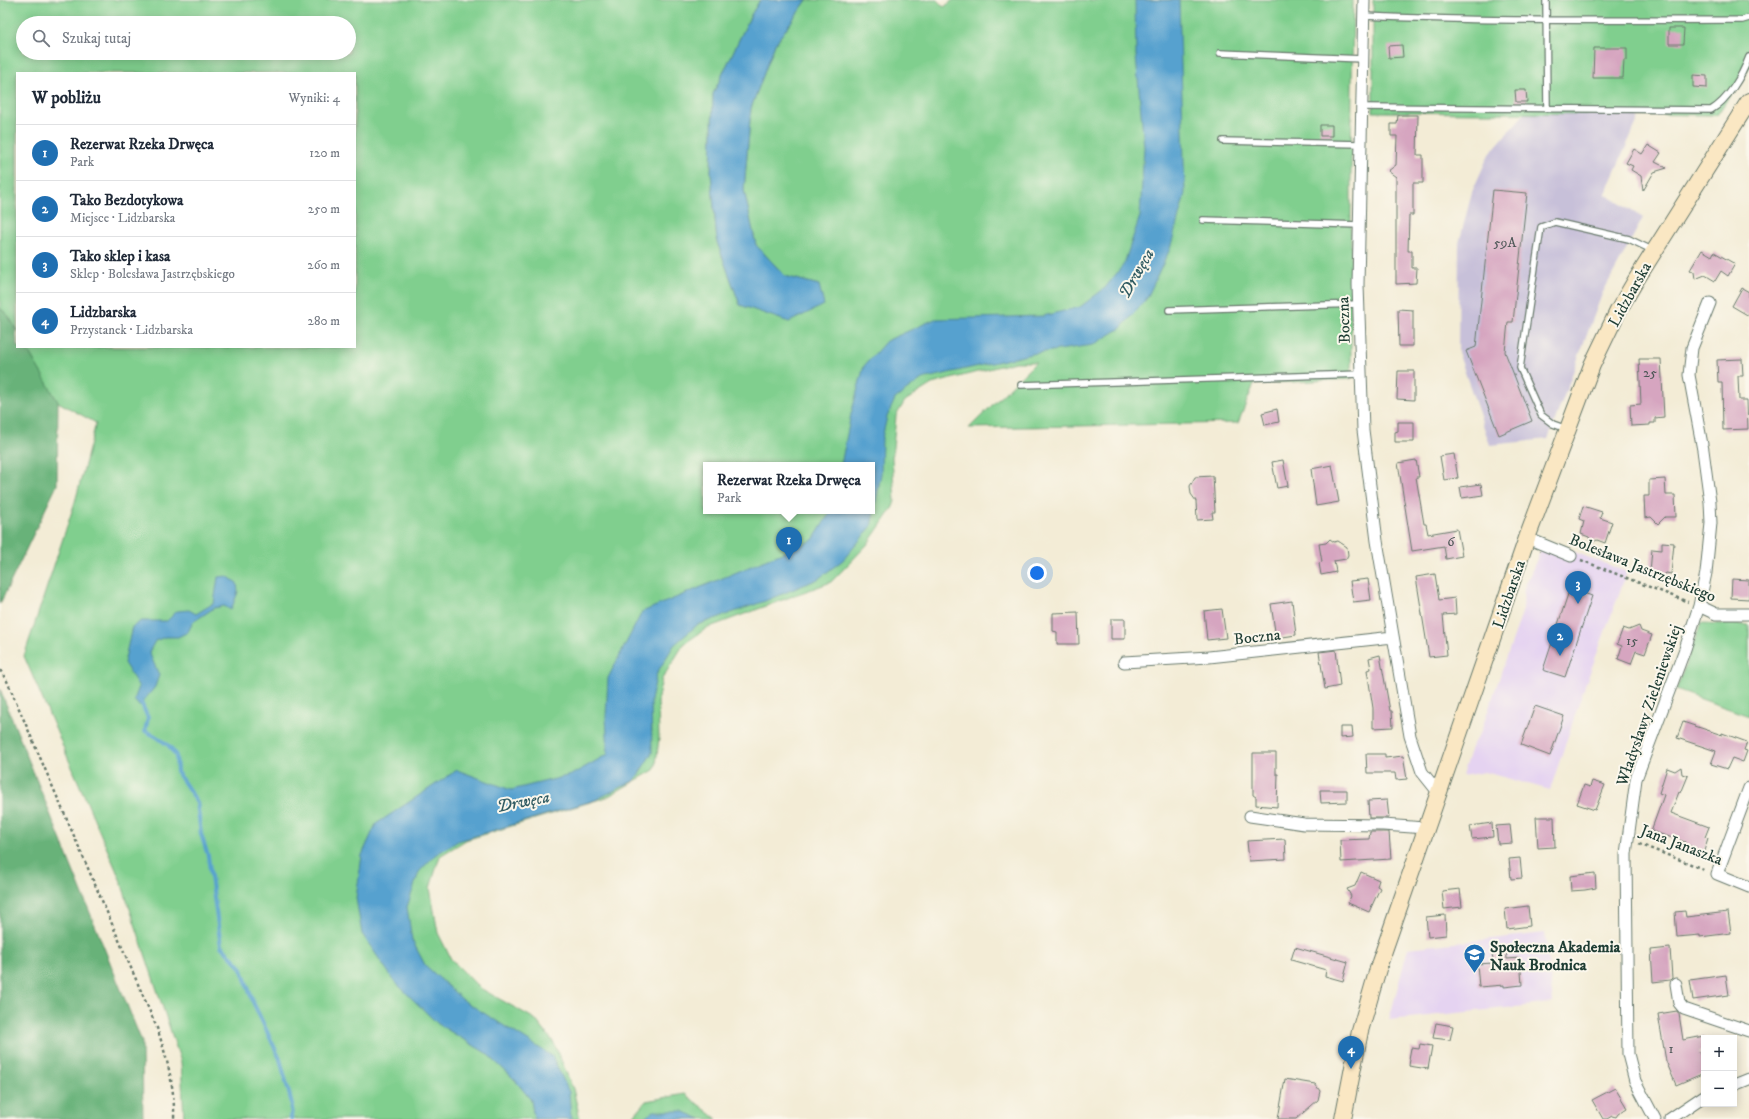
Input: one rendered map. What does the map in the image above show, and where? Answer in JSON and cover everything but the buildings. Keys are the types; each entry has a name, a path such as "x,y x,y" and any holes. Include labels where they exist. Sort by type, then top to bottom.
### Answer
{"main road":[{"name":"Lidzbarska","path":"1343,1119 1360,1030 1380,962 1527,538 1602,342 1653,251 1749,101"}],"street":[{"name":"Boczna","path":"1364,0 1359,225 1359,304 1363,430 1377,541 1410,736 1415,755 1422,772 1438,792"},
{"name":"Władysławy Zieleniewskiej","path":"1655,1119 1635,1081 1628,1054 1627,840 1636,779 1699,606 1706,573 1711,523 1703,450 1689,375 1692,348 1710,303"},
{"name":"Bolesława Jastrzębskiego","path":"1527,538 1571,556"},
{"name":"Bolesława Jastrzębskiego","path":"1699,606 1716,614 1749,614"},
{"name":"Boczna","path":"1124,662 1209,657 1393,637"},
{"path":"1717,874 1749,788"},
{"path":"1250,816 1304,824 1383,825 1426,828"},
{"name":"Jana Janaszka","path":"1717,874 1749,887"},
{"path":"1676,984 1679,1003 1684,1009 1749,1031"},
{"path":"1737,1084 1749,1079"},
{"path":"1670,1119 1701,1098"}],"lane":[{"path":"1546,0 1547,109"},
{"path":"1364,16 1401,18 1547,19 1742,20 1749,18"},
{"path":"1220,53 1363,59"},
{"path":"1362,107 1711,110 1720,105 1737,81 1749,57"},
{"path":"1223,141 1361,144"},
{"path":"1203,220 1359,225"},
{"path":"1568,429 1552,424 1541,415 1520,368 1541,227 1555,222 1629,238 1653,251"},
{"path":"1169,310 1359,304"},
{"path":"1021,385 1361,374"}],"path":[{"name":"Bolesława Jastrzębskiego","path":"1571,556 1699,606"},
{"path":"0,670 7,681 157,1028 168,1059 173,1085 174,1119"},
{"name":"Jana Janaszka","path":"1627,840 1717,874"}],"shaded area":[{"path":"1525,113 1640,115 1605,194 1643,218 1602,294 1548,439 1490,445 1458,352 1459,243 1472,192 1489,154"},
{"path":"1545,541 1627,572 1582,694 1550,790 1485,772 1462,776 1471,747 1481,731 1523,610 1524,588"},
{"name":"Społeczna Akademia Nauk Brodnica","path":"1545,933 1553,1003 1389,1020 1408,948"}],"green space":[{"path":"0,0 760,0 751,15 713,94 711,172 717,242 740,305 819,285 785,276 756,245 744,190 751,108 775,44 807,0 937,0 944,7 953,0 1353,0 1351,379 1254,384 1238,423 969,428 1036,362 1015,362 932,384 905,401 896,416 892,458 895,501 893,507 867,545 831,582 707,628 684,644 662,679 658,698 659,738 656,765 654,770 607,797 466,840 440,856 430,888 438,933 451,959 480,988 535,1019 554,1043 573,1089 580,1119 184,1119 181,1062 120,879 24,656 75,502 96,423 58,402 27,348 356,348 356,72 16,72 16,329 9,316 0,308"},
{"path":"1373,0 1749,0 1749,67 1717,115 1373,112"},
{"path":"0,308 9,317 14,326 16,348 27,348 58,402 57,485 0,604"},
{"path":"1701,623 1749,625 1749,716 1676,690"},
{"path":"0,689 142,1042 143,1119 0,1119"},
{"path":"685,1094 717,1119 631,1119 646,1101"}],"water":[{"path":"760,0 807,0 775,44 751,108 744,190 756,245 785,276 819,285 824,305 789,322 740,305 717,242 711,172 713,94 751,15"},
{"name":"Drwęca","path":"1135,0 1179,0 1185,194 1170,249 1147,298 1121,328 1093,345 1031,354 922,379 895,399 887,417 882,438 881,474 875,506 875,462 842,462 851,414 864,366 886,341 935,319 1043,316 1080,307 1105,288 1124,264 1140,216 1144,147 1136,56"},
{"name":"Drwęca","path":"829,514 873,514 871,527 843,560 818,579 765,601 697,625 674,645 657,673 651,700 652,753 635,780 595,800 458,841 435,855 419,872 407,907 412,940 425,965 463,1000 552,1056 569,1092 571,1119 534,1119 531,1100 514,1079 486,1053 438,1024 395,982 362,934 356,898 362,855 376,824 457,770 511,790 571,775 608,754 606,717 608,678 642,612 813,540"},
{"path":"227,576 237,583 238,592 231,610 224,606 214,608 193,622 188,632 178,637 165,637 155,641 149,652 159,675 155,687 139,706 134,700 139,687 124,663 132,627 141,621 167,621 177,611 189,610 196,614 214,603 218,577"},
{"path":"654,1111 682,1111 701,1119 643,1119"}],"waterway":[{"path":"140,700 148,718 145,731 157,737 169,746 176,756 177,772 197,802 201,834 208,856 221,946 241,967 253,1002 280,1059 292,1104 291,1119"}],"place":[{"name":"Rezerwat Rzeka Drwęca","path":"789,560"},
{"name":"Tako sklep i kasa","path":"1578,604"},
{"name":"Tako Bezdotykowa","path":"1560,656"},
{"name":"Społeczna Akademia Nauk Brodnica","path":"1475,974"},
{"name":"Lidzbarska","path":"1351,1069"}]}
